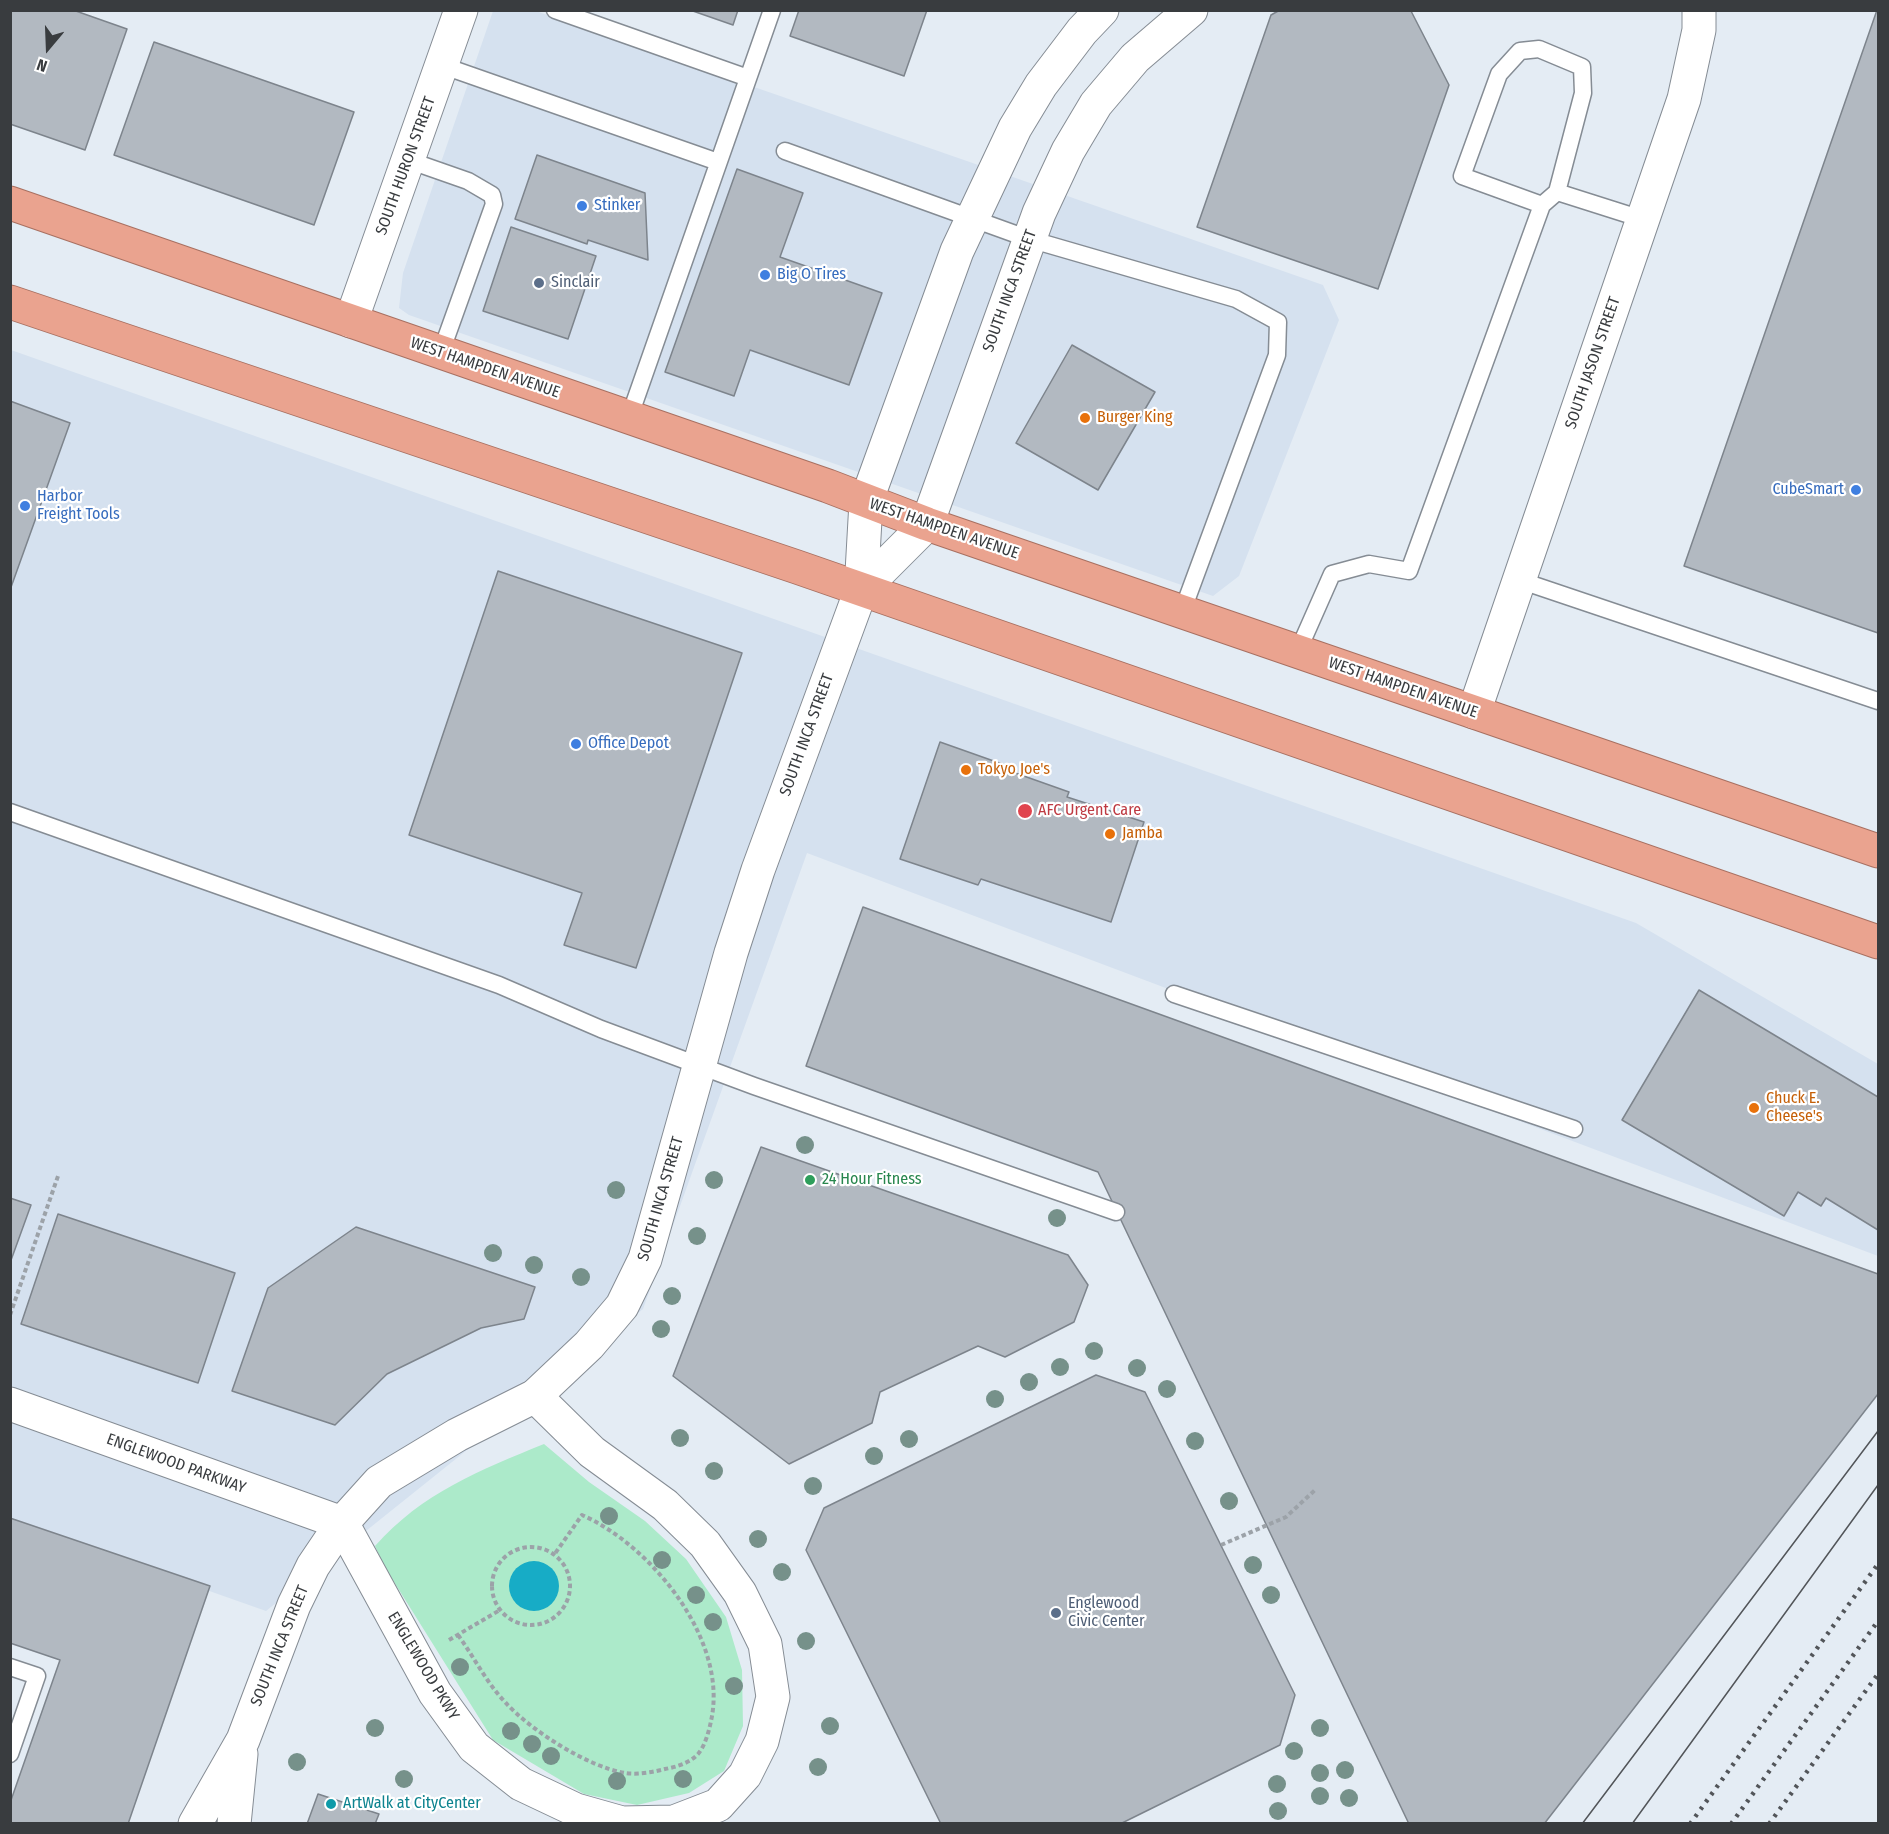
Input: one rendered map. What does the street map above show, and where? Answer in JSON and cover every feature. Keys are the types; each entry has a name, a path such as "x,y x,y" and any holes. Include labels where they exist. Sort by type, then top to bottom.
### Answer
{"highway":[{"name":"WEST HAMPDEN AVENUE","path":"10,203 828,486 927,524 1878,851"},
{"path":"10,302 861,590 1878,942"}],"street":[{"name":"SOUTH HURON STREET","path":"351,321 460,10"},
{"name":"SOUTH INCA STREET","path":"195,1824 243,1740 286,1622 313,1566 342,1523 379,1482 457,1435 535,1396 590,1345 622,1306 645,1259 731,953 758,870 861,590 866,502 971,218 1015,128 1041,85 1082,31 1102,10"},
{"name":"SOUTH INCA STREET","path":"861,590 927,524 1029,239 1068,151 1096,104 1136,58 1191,10"},
{"name":"SOUTH JASON STREET","path":"1474,712 1684,99 1699,30 1699,10"},
{"name":"ENGLEWOOD PKWY","path":"342,1523 435,1693 474,1747 521,1785 576,1810 622,1823 674,1822 717,1805 746,1775 762,1741 773,1697 765,1644 740,1593 705,1544 665,1505 592,1452 535,1396"},
{"name":"ENGLEWOOD PARKWAY","path":"10,1404 342,1523"},
{"name":"SOUTH INCA STREET","path":"234,1824 243,1740"}],"lane":[{"path":"555,10 748,78"},
{"path":"628,418 772,10"},
{"path":"1298,651 1332,574 1369,564 1409,571 1542,205 1557,192 1583,93 1582,67 1539,49 1520,51 1499,74 1462,176 1542,205"},
{"path":"441,65 718,162"},
{"path":"785,151 1029,239 1236,299 1278,322 1277,356 1182,612"},
{"path":"408,160 468,181 492,195 494,204 441,352"},
{"path":"1557,192 1642,219"},
{"path":"1519,580 1878,701"},
{"path":"10,812 499,985 601,1029 700,1066 1116,1212"},
{"path":"1174,994 1574,1129"},
{"path":"10,1667 37,1676 10,1754"}],"path":[{"path":"10,1315 58,1176"},
{"path":"1221,1545 1286,1517 1315,1491"},
{"path":"500,1610 458,1635 503,1701 524,1719 562,1746 598,1764 625,1773 650,1773 679,1766 698,1754 709,1733 714,1711 715,1686 711,1661 689,1615 673,1592 635,1550 606,1528 582,1515 554,1554"},
{"path":"533,1546 554,1554 565,1566 570,1578 566,1603 558,1614 548,1621 529,1624 510,1619 500,1610 492,1587 494,1573 500,1562 520,1548 533,1546"}],"shaded area":[{"path":"533,10 1323,285 1339,320 1239,576 1213,596 409,315 399,308 403,273 493,11"},
{"path":"11,350 1636,923 1878,1064 1878,1256 807,853 643,1309 266,1611 11,1521"}],"green space":[{"path":"544,1444 589,1482 645,1521 686,1559 726,1617 742,1670 743,1726 724,1771 689,1793 637,1805 584,1794 493,1740 384,1566 375,1546 393,1527 432,1497 497,1463"}],"water":[{"path":"529,1561 539,1561 552,1568 559,1581 559,1591 552,1604 539,1611 529,1611 520,1607 513,1600 509,1591 509,1581 513,1572 520,1565"}],"building":[{"path":"10,10 73,10 127,29 85,150 10,124"},
{"path":"690,10 738,10 733,25"},
{"path":"799,10 927,10 904,76 790,36"},
{"path":"1280,10 1411,11 1449,85 1378,289 1197,227 1271,15"},
{"path":"1878,10 1878,633 1684,566"},
{"path":"154,42 354,112 314,225 114,155"},
{"name":"Stinker","path":"537,155 645,193 648,260 588,240 587,244 515,219"},
{"name":"Big O Tires","path":"737,169 803,193 780,257 882,293 849,385 750,350 734,396 665,372"},
{"name":"Sinclair","path":"511,227 596,256 568,339 483,311"},
{"name":"Burger King","path":"1072,345 1155,392 1098,490 1016,443"},
{"name":"Harbor Freight Tools","path":"10,401 70,423 10,590"},
{"name":"Office Depot","path":"498,571 742,653 636,968 564,945 582,893 409,835"},
{"path":"940,742 1005,765 1004,769 1069,792 1067,797 1144,822 1111,922 981,879 978,885 900,859"},
{"path":"863,907 1878,1274 1878,1394 1544,1824 1409,1824 1098,1172 806,1066"},
{"name":"Chuck E. Cheese's","path":"1699,990 1878,1097 1878,1230 1826,1198 1821,1206 1798,1192 1784,1216 1622,1120"},
{"path":"761,1147 1068,1255 1088,1285 1074,1322 1005,1357 978,1346 880,1392 872,1423 789,1464 673,1376"},
{"path":"10,1198 31,1205 10,1263"},
{"path":"58,1214 235,1273 198,1383 21,1324"},
{"path":"356,1227 535,1287 524,1319 481,1328 387,1374 335,1425 232,1391 268,1288"},
{"path":"1096,1375 1145,1392 1295,1695 1280,1745 1120,1824 941,1824 806,1550 824,1508"},
{"path":"10,1518 210,1586 128,1824 10,1824 10,1803 60,1660 10,1643"},
{"name":"ArtWalk at CityCenter","path":"318,1794 379,1814 375,1824 307,1824"}],"tram line":[{"path":"1582,1824 1878,1431"},
{"path":"1632,1824 1878,1485"}],"railway":[{"path":"1690,1824 1878,1564"},
{"path":"1731,1824 1878,1621"},
{"path":"1769,1824 1878,1674"}],"place":[{"name":"Stinker","path":"582,206"},
{"name":"Big O Tires","path":"765,275"},
{"name":"Sinclair","path":"539,283"},
{"name":"Burger King","path":"1085,418"},
{"name":"CubeSmart","path":"1856,490"},
{"name":"Harbor Freight Tools","path":"25,506"},
{"name":"Office Depot","path":"576,744"},
{"name":"Tokyo Joe's","path":"966,770"},
{"name":"AFC Urgent Care","path":"1025,811"},
{"name":"Jamba","path":"1110,834"},
{"name":"Chuck E. Cheese's","path":"1754,1108"},
{"name":"24 Hour Fitness","path":"810,1180"},
{"name":"Englewood Civic Center","path":"1056,1613"},
{"name":"ArtWalk at CityCenter","path":"331,1804"}]}
